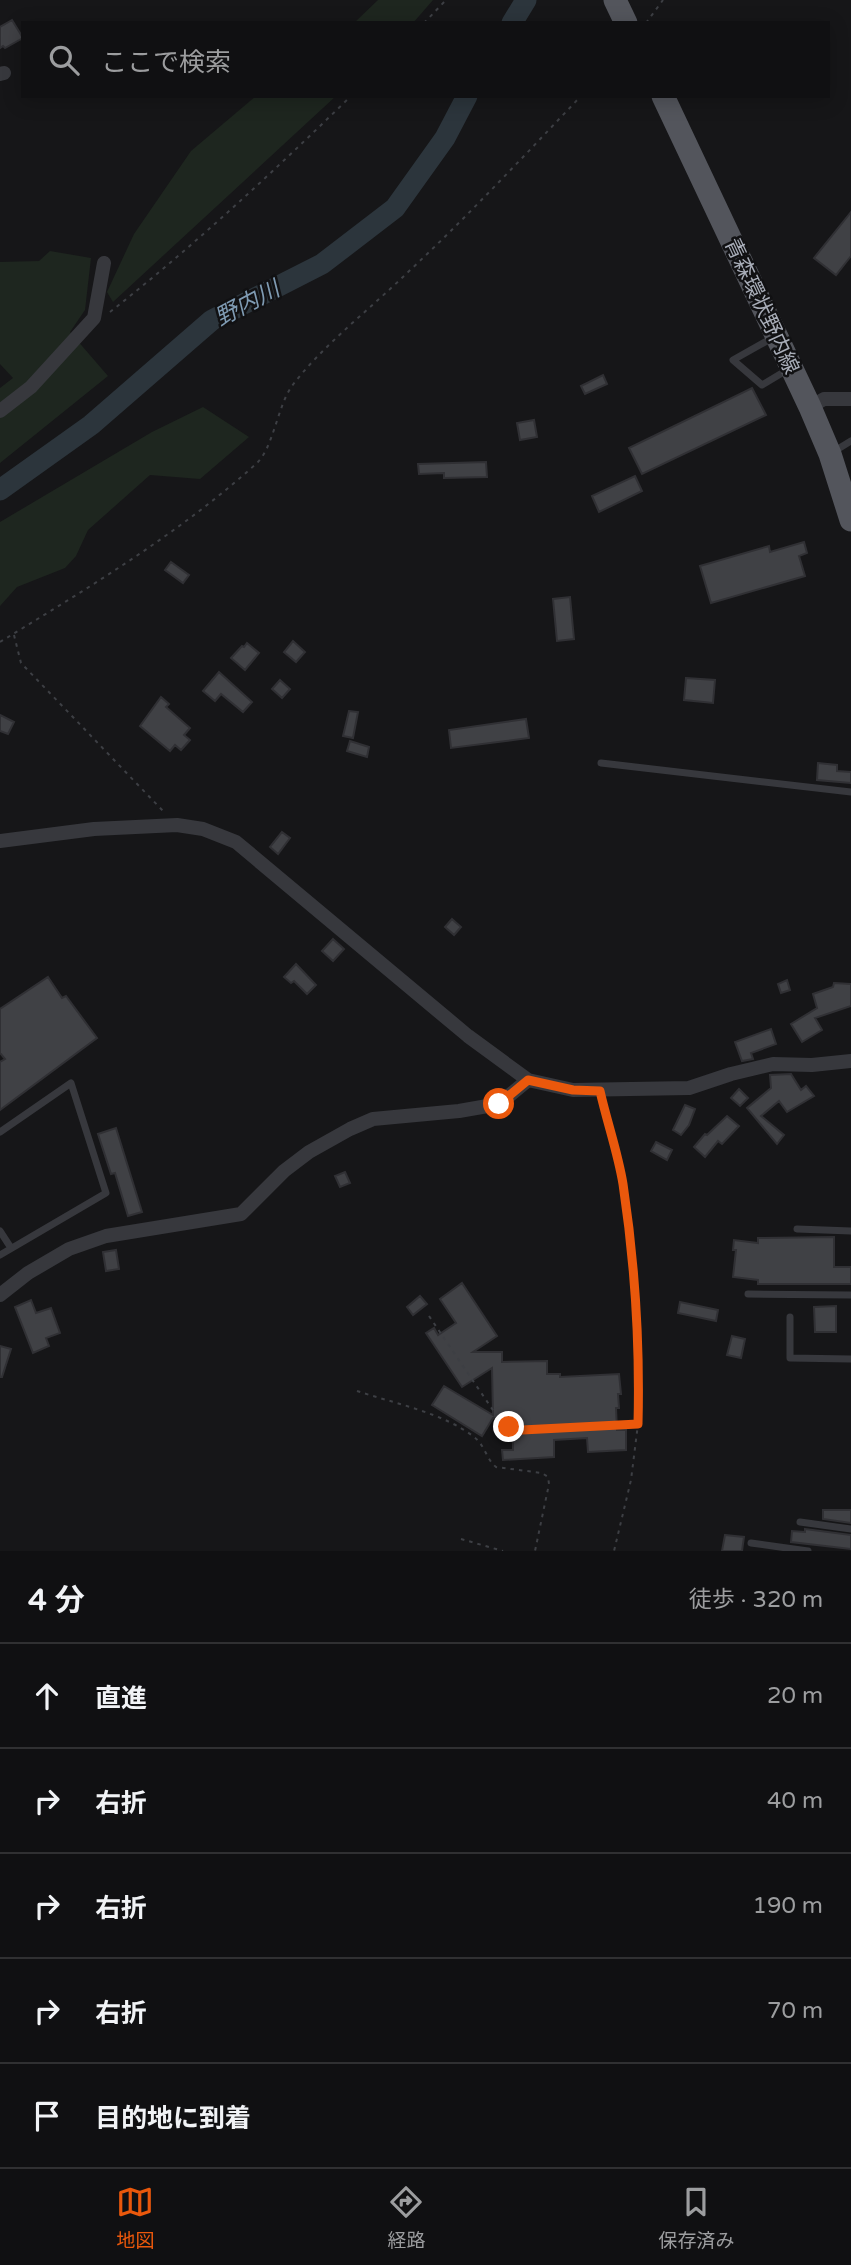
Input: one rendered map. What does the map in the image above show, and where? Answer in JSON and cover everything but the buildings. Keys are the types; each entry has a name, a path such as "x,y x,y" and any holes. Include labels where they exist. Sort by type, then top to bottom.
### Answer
{"main road":[{"path":"615,0 625,21"},
{"name":"青森環状野内線","path":"664,98 810,407 830,454 851,520"}],"street":[{"path":"0,411 31,387 94,318 104,262"},
{"path":"810,407 824,399 851,399"},
{"path":"0,841 94,829 177,825 202,829 236,842 468,1036 528,1080 573,1090 690,1088 773,1063 812,1065 851,1061"},
{"path":"0,1295 28,1273 69,1249 106,1236 241,1214 284,1171 309,1152 373,1119 459,1111 499,1104 528,1080"}],"lane":[{"path":"775,336 733,360 762,385 791,368"},
{"path":"830,454 851,441"},
{"path":"601,763 851,792"},
{"path":"0,1132 71,1083 106,1193 0,1255"},
{"path":"797,1229 851,1231"},
{"path":"0,1231 11,1248"},
{"path":"748,1294 851,1295"},
{"path":"790,1317 790,1358 851,1359"},
{"path":"800,1522 851,1529"},
{"path":"751,1543 808,1551"}],"path":[{"path":"426,21 446,0"},
{"path":"647,21 663,0"},
{"path":"94,318 107,315 170,264 258,186 349,98"},
{"path":"0,642 158,540 260,460 291,387 332,343 408,273 580,98"},
{"path":"13,634 21,663 177,825"},
{"path":"600,1091 622,1182 639,1341 638,1424 631,1480 614,1551"},
{"path":"429,1316 476,1388 501,1422 509,1427 522,1430 638,1424"},
{"path":"357,1391 451,1423 474,1437 496,1467 542,1473 548,1477 550,1484 535,1551"},
{"path":"461,1539 503,1551"}],"shaded area":[{"path":"378,0 433,0 415,21 356,21"},
{"path":"254,98 334,98 113,302 107,292 134,234 191,151"},
{"path":"50,251 91,258 85,310 70,332 108,376 0,463 0,388 13,378 0,364 0,262 39,261"},
{"path":"203,407 249,437 200,479 150,475 88,530 76,556 65,568 17,587 0,606 0,522 152,432"}],"waterway":[{"name":"野内川","path":"513,21 526,0"},
{"name":"野内川","path":"0,490 91,425 212,320 322,264 395,208 445,138 466,98"}],"route":[{"path":"499,1104 528,1080 573,1090 600,1091 622,1182 639,1341 638,1424 522,1430 509,1427"}]}
